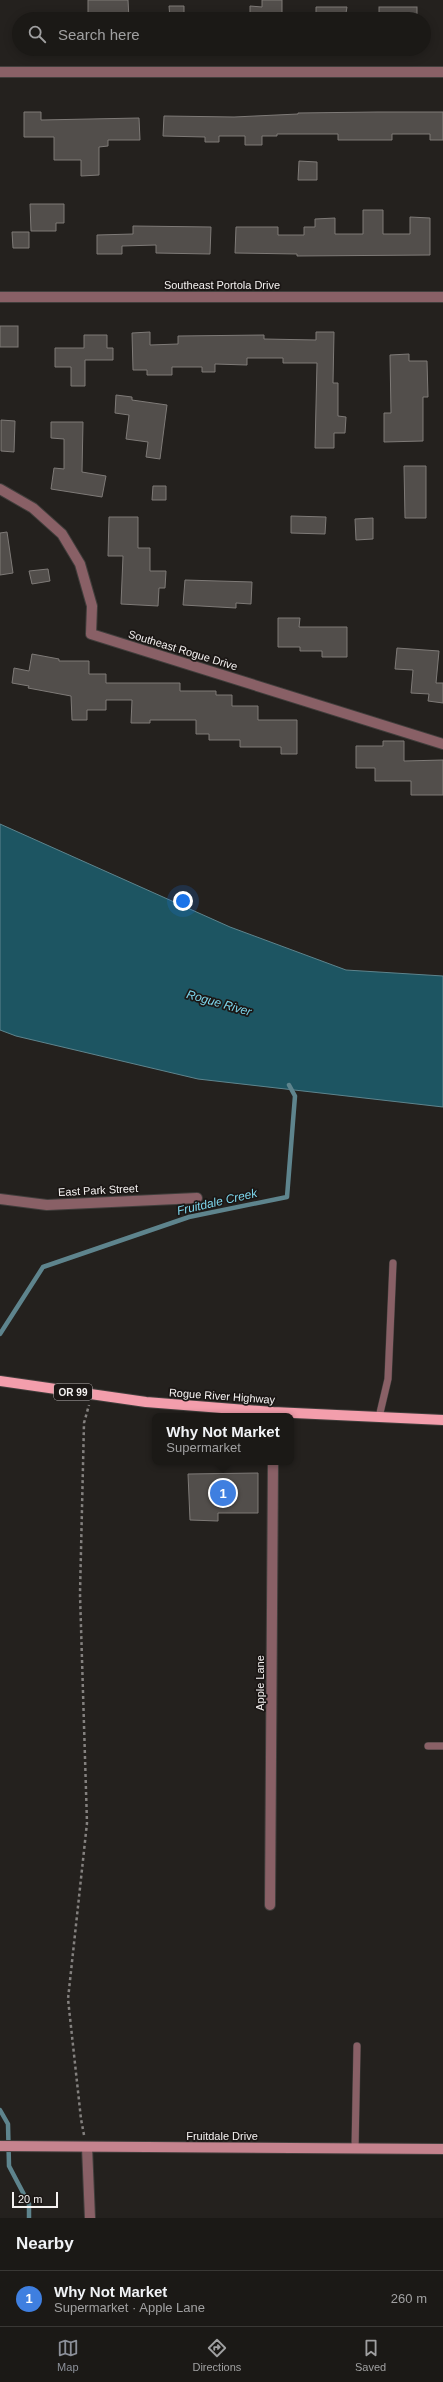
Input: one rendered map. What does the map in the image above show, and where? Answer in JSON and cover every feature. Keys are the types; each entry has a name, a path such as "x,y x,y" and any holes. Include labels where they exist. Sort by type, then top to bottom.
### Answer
{"main road":[{"name":"Rogue River Highway","path":"0,1381 146,1402 262,1413"},
{"name":"Rogue River Highway","path":"294,1415 443,1420"}],"street":[{"path":"0,72 443,72"},
{"name":"Southeast Portola Drive","path":"0,297 443,297"},
{"name":"Southeast Rogue Drive","path":"0,489 32,508 62,534 80,564 92,606 91,634 443,744"},
{"name":"East Park Street","path":"0,1199 47,1205 197,1198"},
{"name":"Apple Lane","path":"270,1905 273,1465"},
{"name":"Fruitdale Drive","path":"6,2146 443,2149"},
{"path":"87,2147 90,2218"}],"lane":[{"path":"379,1417 388,1379 393,1263"},
{"path":"428,1746 443,1746"},
{"path":"355,2149 357,2046"}],"path":[{"path":"87,2147 81,2119 68,1999 87,1822 80,1594 84,1423 92,1395"}],"water":[{"name":"Rogue River","path":"0,824 230,927 346,970 443,976 443,1107 198,1079 16,1036 0,1030"}],"building":[{"path":"88,0 128,0 129,12 88,12"},
{"path":"262,0 282,0 282,12 250,12 250,6 262,7"},
{"path":"169,6 184,6 184,12 169,12"},
{"path":"316,7 347,7 346,12 316,12"},
{"path":"379,7 417,7 417,12 379,12"},
{"path":"24,112 41,112 41,120 139,118 140,140 108,140 108,146 99,147 99,175 81,176 81,160 54,160 54,137 24,137"},
{"path":"443,112 443,140 430,140 430,134 392,134 392,140 338,140 338,134 277,134 277,136 262,136 262,145 245,145 245,136 219,136 219,142 205,142 205,137 163,136 164,116 234,117 298,113"},
{"path":"299,161 317,162 317,180 298,180"},
{"path":"30,204 64,204 64,223 56,223 56,231 31,231"},
{"path":"363,210 383,210 383,234 410,234 410,217 430,218 430,255 297,256 297,254 235,253 236,227 278,227 278,235 304,235 304,227 315,227 315,219 335,218 335,234 363,234"},
{"path":"133,226 211,227 210,254 156,253 156,245 122,246 122,254 97,254 97,235 133,234"},
{"path":"12,232 29,232 29,248 13,248"},
{"path":"0,326 18,326 18,347 0,347"},
{"path":"150,332 150,345 178,344 178,336 264,335 264,339 316,340 316,332 334,332 333,383 338,383 338,416 346,417 345,433 334,433 334,448 315,448 317,363 283,363 283,358 247,358 247,365 215,364 215,372 202,372 202,367 172,367 172,375 147,375 147,370 133,370 132,333"},
{"path":"84,335 107,335 107,348 113,348 113,360 85,360 85,386 71,386 71,367 55,367 55,348 84,348"},
{"path":"409,354 409,361 427,361 428,397 423,397 423,441 384,442 384,413 391,413 390,355"},
{"path":"116,395 132,397 132,400 167,405 160,459 146,457 148,442 126,439 129,415 115,413"},
{"path":"1,420 15,421 14,452 1,451"},
{"path":"51,422 83,422 82,472 106,476 102,497 51,489 54,468 64,469 64,439 51,438"},
{"path":"404,466 426,466 426,518 405,518"},
{"path":"153,486 166,486 166,500 152,500"},
{"path":"291,516 326,517 325,534 291,533"},
{"path":"109,517 138,517 138,548 150,548 150,571 166,571 165,588 159,588 158,606 121,604 123,556 108,556"},
{"path":"373,518 373,539 356,540 355,519"},
{"path":"7,532 13,573 0,575 0,533"},
{"path":"48,569 50,581 32,584 29,571"},
{"path":"185,580 252,582 251,604 236,603 236,608 183,605"},
{"path":"278,618 300,618 299,627 347,627 347,657 322,657 322,651 300,651 300,647 278,647"},
{"path":"397,648 439,651 436,683 443,683 443,703 428,701 429,694 411,693 413,670 395,669"},
{"path":"32,654 59,659 59,661 89,661 89,674 106,674 106,683 180,683 180,691 216,691 216,695 232,695 232,706 258,706 258,720 297,720 297,754 281,754 281,747 240,747 240,740 209,740 209,734 196,734 196,720 150,720 150,723 131,723 132,700 106,700 106,710 87,710 87,720 72,720 71,696 28,688 29,686 12,683 14,668 29,671"},
{"path":"383,741 404,741 404,761 443,760 443,795 411,795 411,781 375,781 375,768 356,768 356,746 383,746"},
{"path":"258,1473 258,1513 218,1513 218,1521 190,1520 188,1474"}],"waterway":[{"name":"Fruitdale Creek","path":"0,1334 43,1267 189,1217 287,1197 295,1096 289,1085"},
{"name":"Fruitdale Creek","path":"0,2110 8,2124 9,2166 29,2204 29,2218"}],"place":[{"name":"Why Not Market","path":"223,1493"}]}
